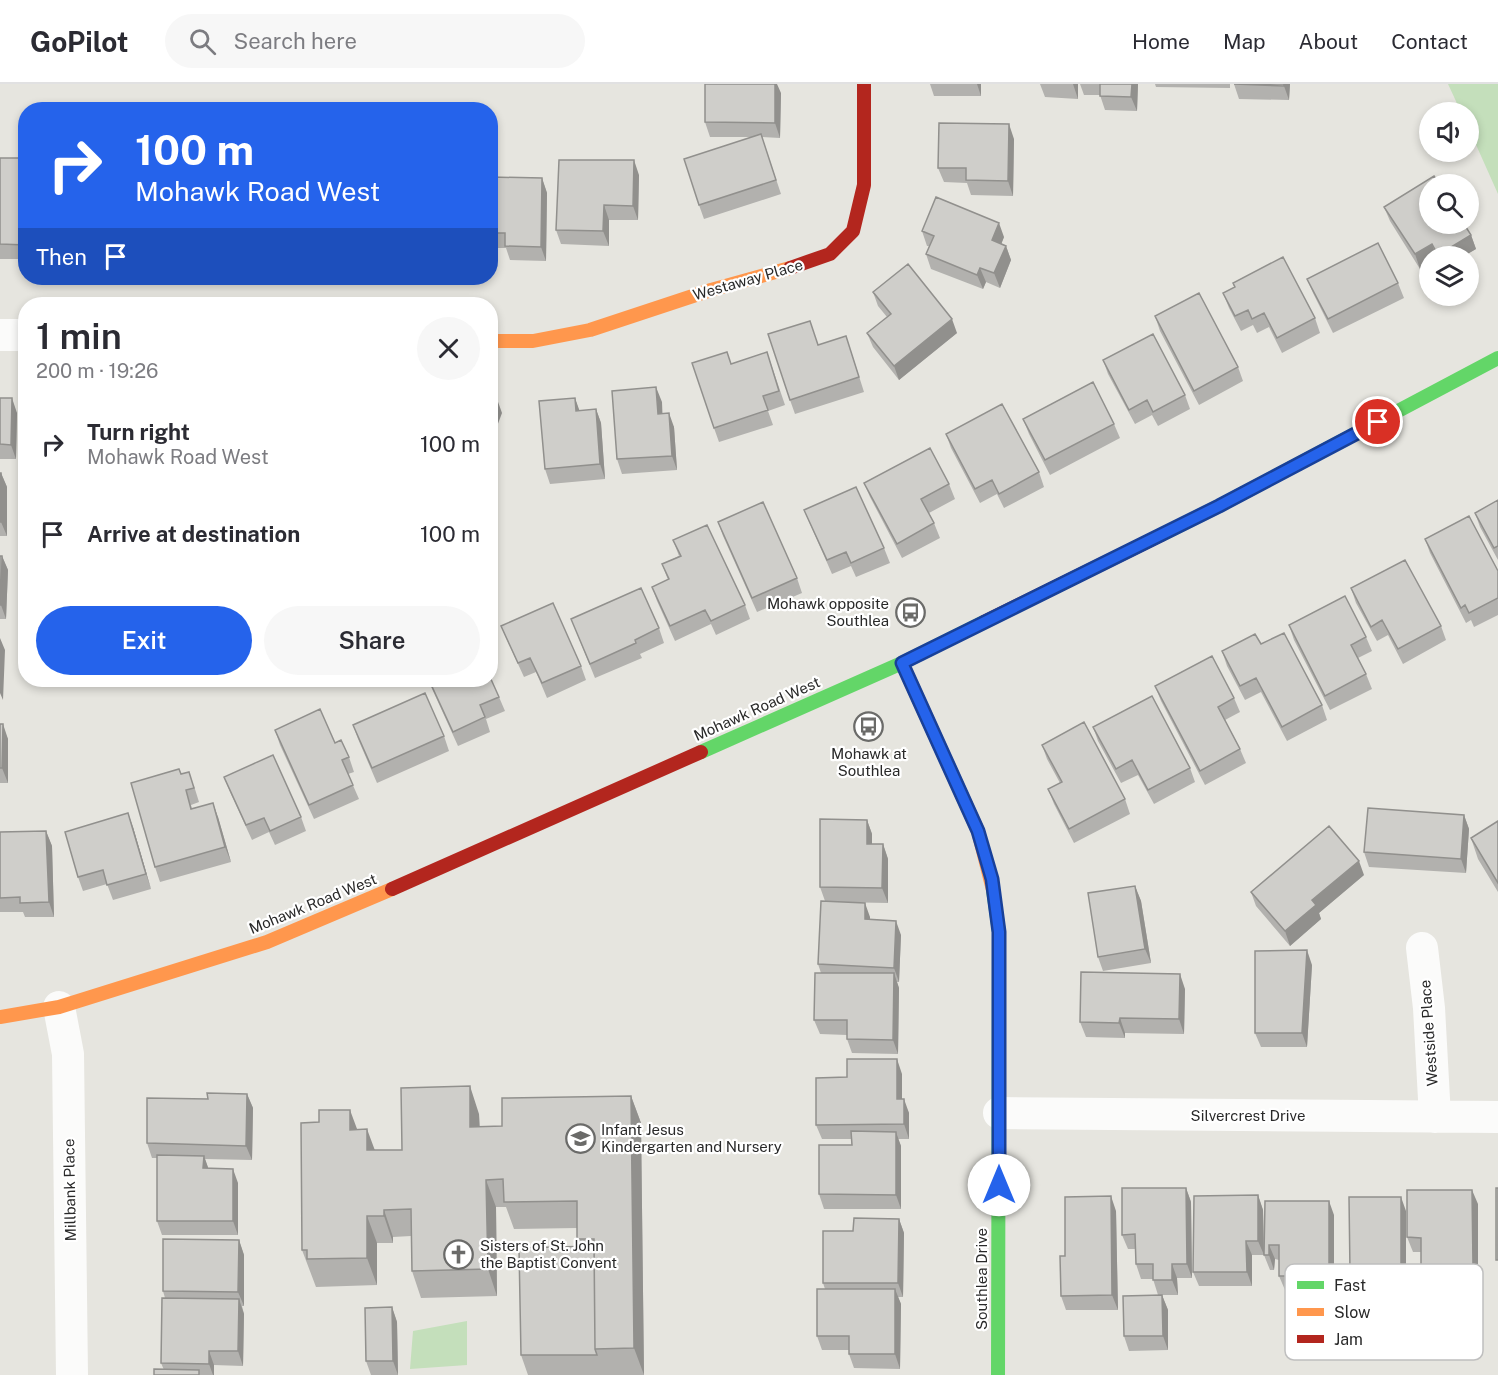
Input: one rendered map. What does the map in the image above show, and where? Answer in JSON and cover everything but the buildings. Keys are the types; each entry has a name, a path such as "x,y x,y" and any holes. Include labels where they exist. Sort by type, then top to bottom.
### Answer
{"main road":[{"name":"Westaway Place","path":"498,341 533,341 590,330 711,290 792,268 830,254 853,231 864,185 864,84"},
{"name":"Mohawk Road West","path":"0,1017 60,1007 267,942 379,896 902,663 1219,506 1498,358"},
{"name":"Southlea Drive","path":"902,663 978,831 992,879 999,932 998,1375"}],"street":[{"path":"0,335 18,335"},
{"name":"Westside Place","path":"1422,948 1429,1008 1435,1117"},
{"name":"Millbank Place","path":"60,1007 68,1054 72,1375"},
{"name":"Silvercrest Drive","path":"999,1113 1498,1117"}],"green space":[{"path":"1448,84 1498,84 1498,194 1479,151 1479,102 1456,102"},
{"path":"467,1321 467,1365 410,1369 413,1331"}],"traffic: fast":[{"path":"1161,535 1498,358"},
{"path":"701,752 902,663 984,622"},
{"path":"993,890 999,932 998,1375"}],"traffic: slow":[{"path":"498,341 533,341 590,330 711,290 790,268"},
{"path":"902,663 978,831 993,890"},
{"path":"0,1017 59,1007 267,942 392,889"}],"traffic: jam":[{"path":"790,268 830,254 853,231 864,185 864,84"},
{"path":"984,622 1161,535"},
{"path":"392,889 701,752"}],"place":[{"name":"Mohawk opposite Southlea","path":"910,613"},
{"name":"Mohawk at Southlea","path":"869,727"},
{"name":"Infant Jesus Kindergarten and Nursery","path":"580,1139"},
{"name":"Sisters of St. John the Baptist Convent","path":"459,1255"}],"route":[{"path":"999,1185 999,932 992,879 978,831 902,663 1219,506 1378,422"}]}
